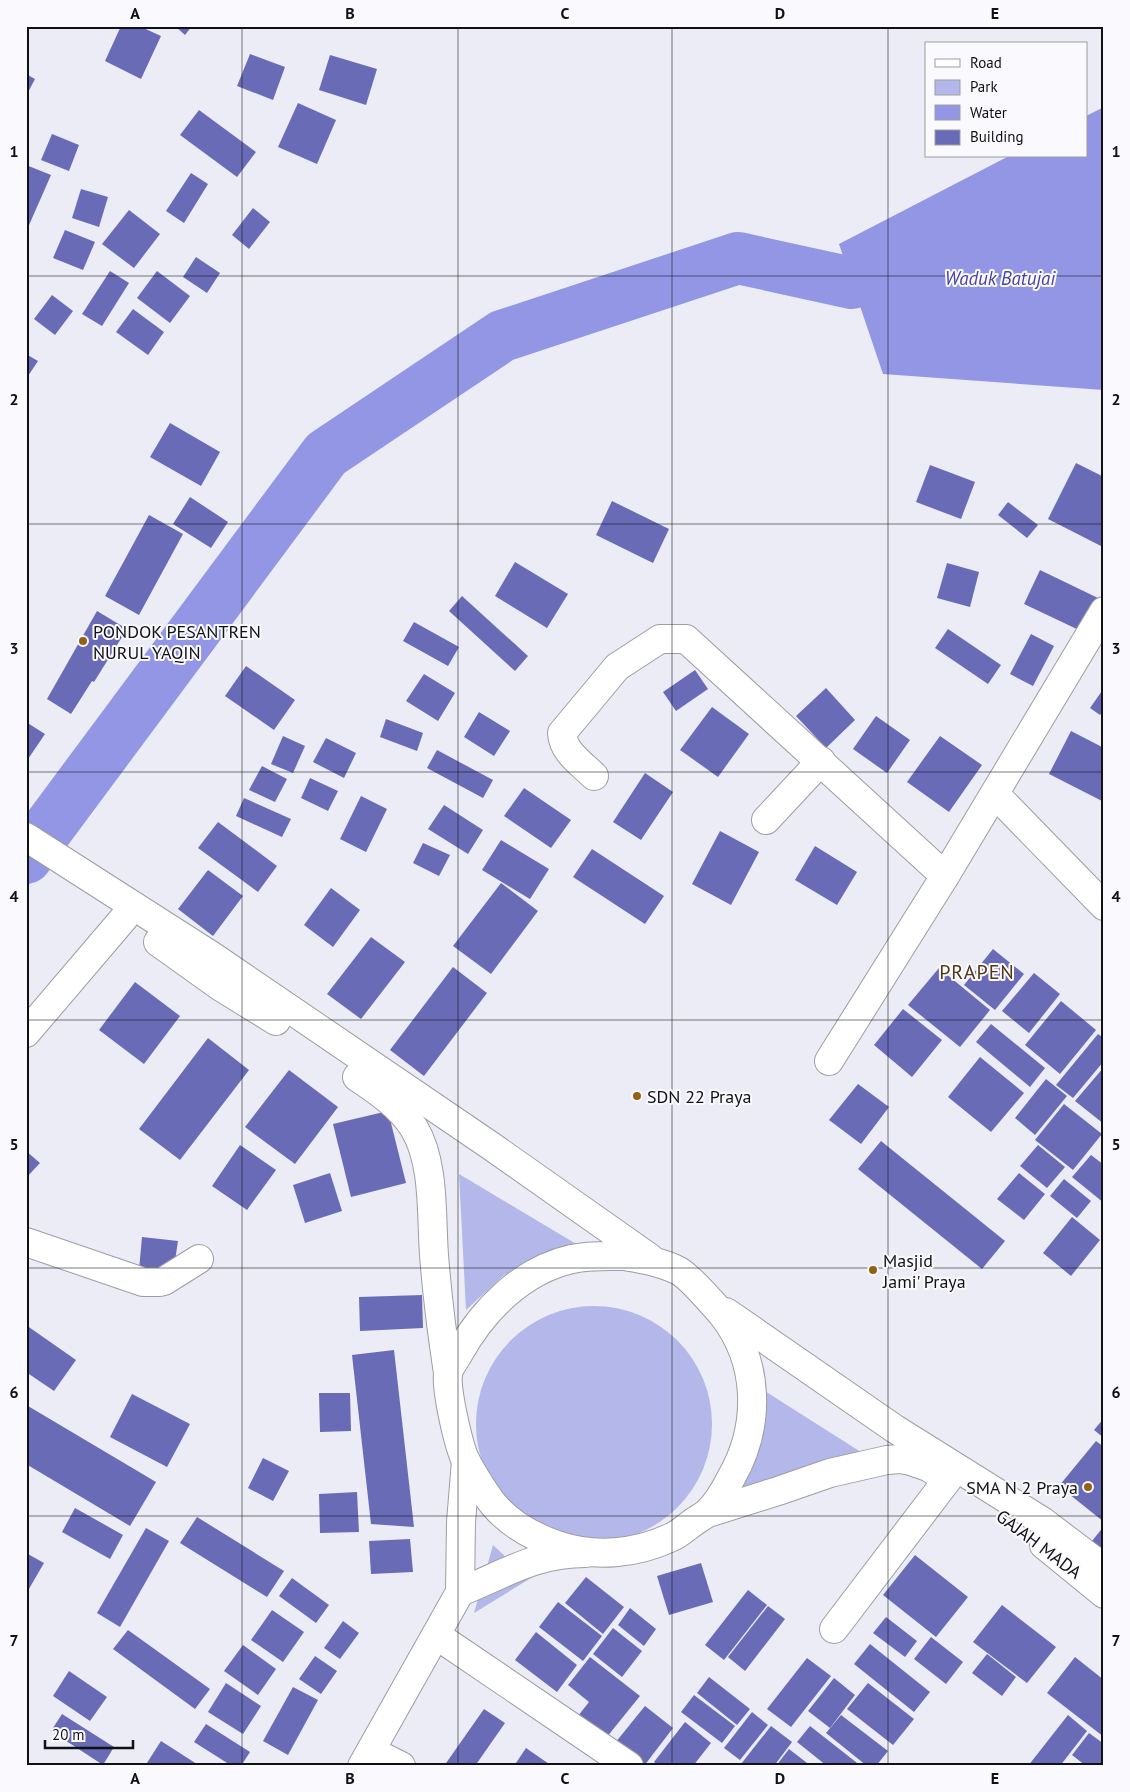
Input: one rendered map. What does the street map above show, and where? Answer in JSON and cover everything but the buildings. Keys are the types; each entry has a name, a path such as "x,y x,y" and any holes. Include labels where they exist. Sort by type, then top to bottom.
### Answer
{"main road":[{"path":"829,1060 946,876 1104,611"},
{"path":"594,776 567,749 563,742 562,733 617,667 660,639 686,639 821,760 946,876"},
{"path":"766,820 821,760"},
{"path":"995,794 1104,906"},
{"path":"26,838 124,918 221,987 288,1029 384,1096 404,1114 414,1128 424,1150 429,1168 434,1257 442,1336 455,1426 466,1461 495,1506 516,1524 538,1538 590,1553"},
{"path":"26,854 75,877 212,956 483,1140 655,1262"},
{"path":"26,1033 124,918"},
{"path":"26,1242 143,1282 164,1281 199,1258"},
{"path":"448,1373 467,1339 483,1316 514,1288 543,1269 572,1259 596,1256 624,1256 655,1262 680,1271 712,1303 731,1326 743,1352 751,1380 753,1408 749,1436 739,1464 726,1488 708,1513 673,1537 633,1551 564,1553 528,1562 460,1592"},
{"path":"712,1303 895,1429 1042,1521 1104,1568"},
{"name":"GAJAH MADA","path":"708,1513 830,1473 887,1460 900,1459 911,1461 928,1467 1028,1531 1104,1594"},
{"path":"401,1766 367,1758 460,1592 461,1522 466,1461"},
{"path":"834,1629 948,1479"},
{"path":"436,1635 629,1766"}],"green space":[{"path":"459,1174 583,1248 537,1258 504,1275 466,1310"},
{"path":"582,1306 606,1306 628,1311 650,1320 678,1340 692,1358 703,1379 710,1401 712,1424 710,1447 703,1469 692,1490 678,1508 650,1528 628,1537 606,1542 582,1542 560,1537 538,1528 519,1516 502,1499 490,1480 481,1458 476,1436 476,1412 481,1390 490,1368 502,1349 519,1332 538,1320 560,1311"},
{"path":"757,1386 864,1454 740,1493 751,1445"},
{"path":"493,1545 509,1560 544,1570 474,1613"}],"water":[{"name":"Waduk Batujai","path":"1104,107 1104,390 883,374 839,244 1005,158 1088,158 1088,115"}],"waterway":[{"path":"26,858 326,454 502,336 738,258 852,283"}],"place":[{"name":"PONDOK PESANTREN NURUL YAQIN","path":"83,641"},
{"name":"SDN 22 Praya","path":"637,1096"},
{"name":"Masjid Jami' Praya","path":"873,1270"},
{"name":"SMA N 2 Praya","path":"1088,1487"}],"district":[{"name":"PRAPEN","path":"977,972"}]}
